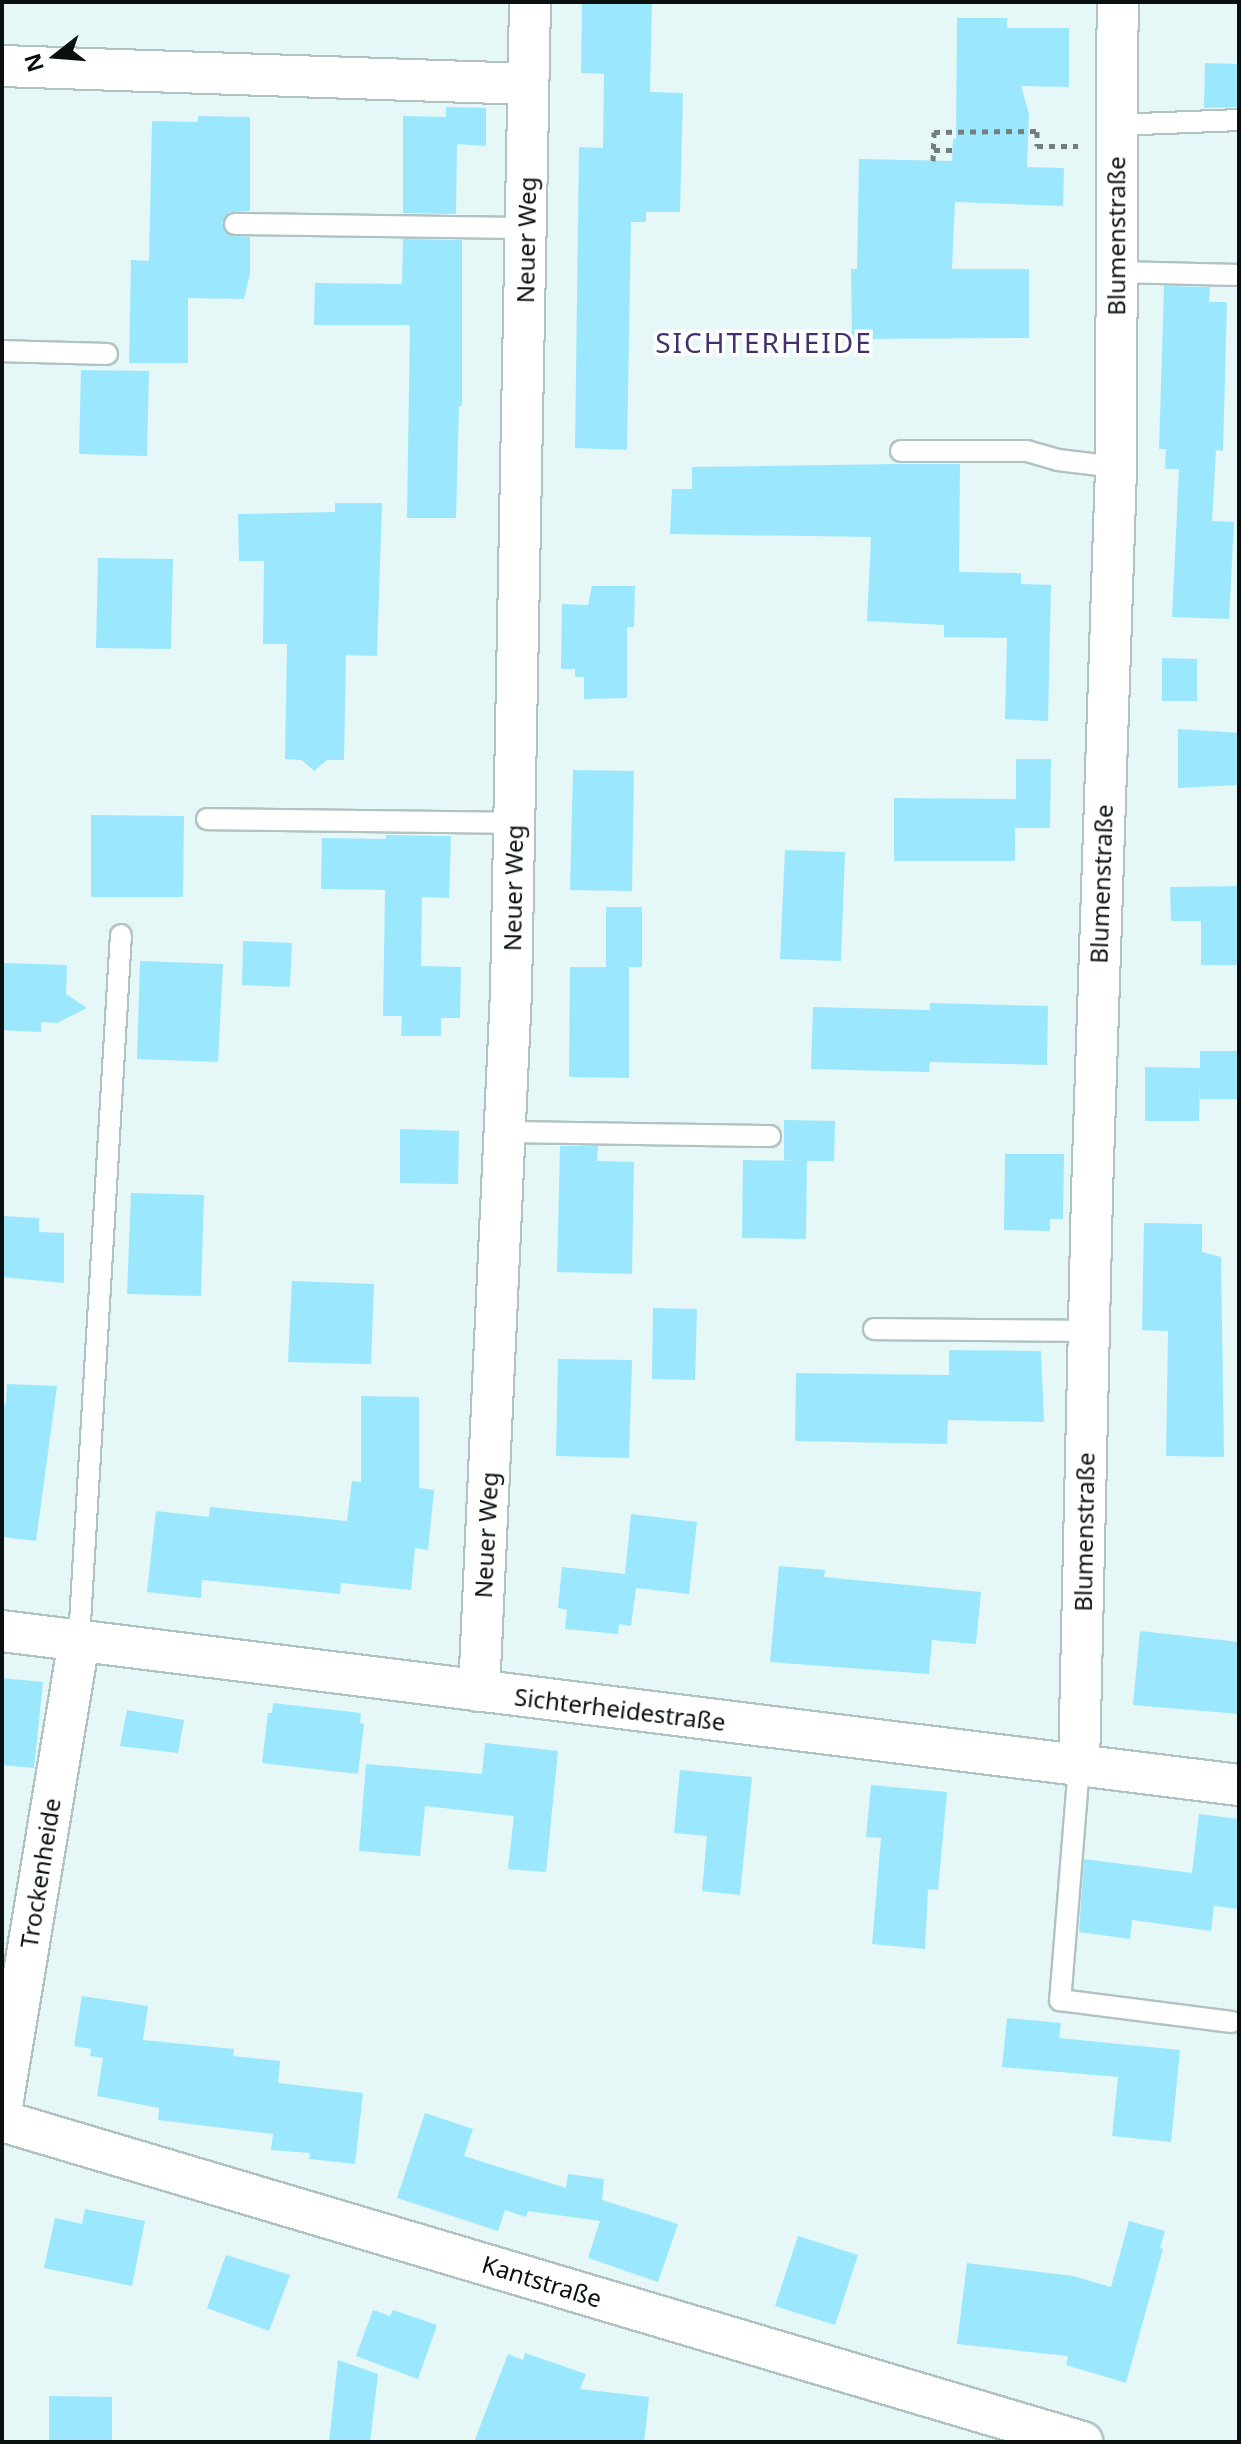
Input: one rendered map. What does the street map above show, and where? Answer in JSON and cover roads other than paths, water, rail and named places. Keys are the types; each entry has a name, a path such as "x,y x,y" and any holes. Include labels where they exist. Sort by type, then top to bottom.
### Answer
{"street":[{"name":"Neuer Weg","path":"479,1691 505,1132 515,823 530,2"},
{"name":"Blumenstraße","path":"1079,1766 1088,1331 1116,467 1115,136 1118,2"},
{"path":"2,66 528,84"},
{"name":"Sichterheidestraße","path":"2,1631 1239,1785"},
{"name":"Trockenheide","path":"2,2106 79,1639"},
{"name":"Kantstraße","path":"2,2121 1082,2442"}],"lane":[{"path":"1115,136 1239,120"},
{"path":"235,224 526,228"},
{"path":"1116,272 1239,275"},
{"path":"2,351 107,354"},
{"path":"901,451 1027,451 1058,460 1116,467"},
{"path":"207,819 515,823"},
{"path":"79,1639 121,935"},
{"path":"505,1132 770,1136"},
{"path":"874,1329 1088,1331"},
{"path":"1079,1766 1060,2000 1232,2022"}],"district":[{"name":"SICHTERHEIDE","path":"764,342"}]}
